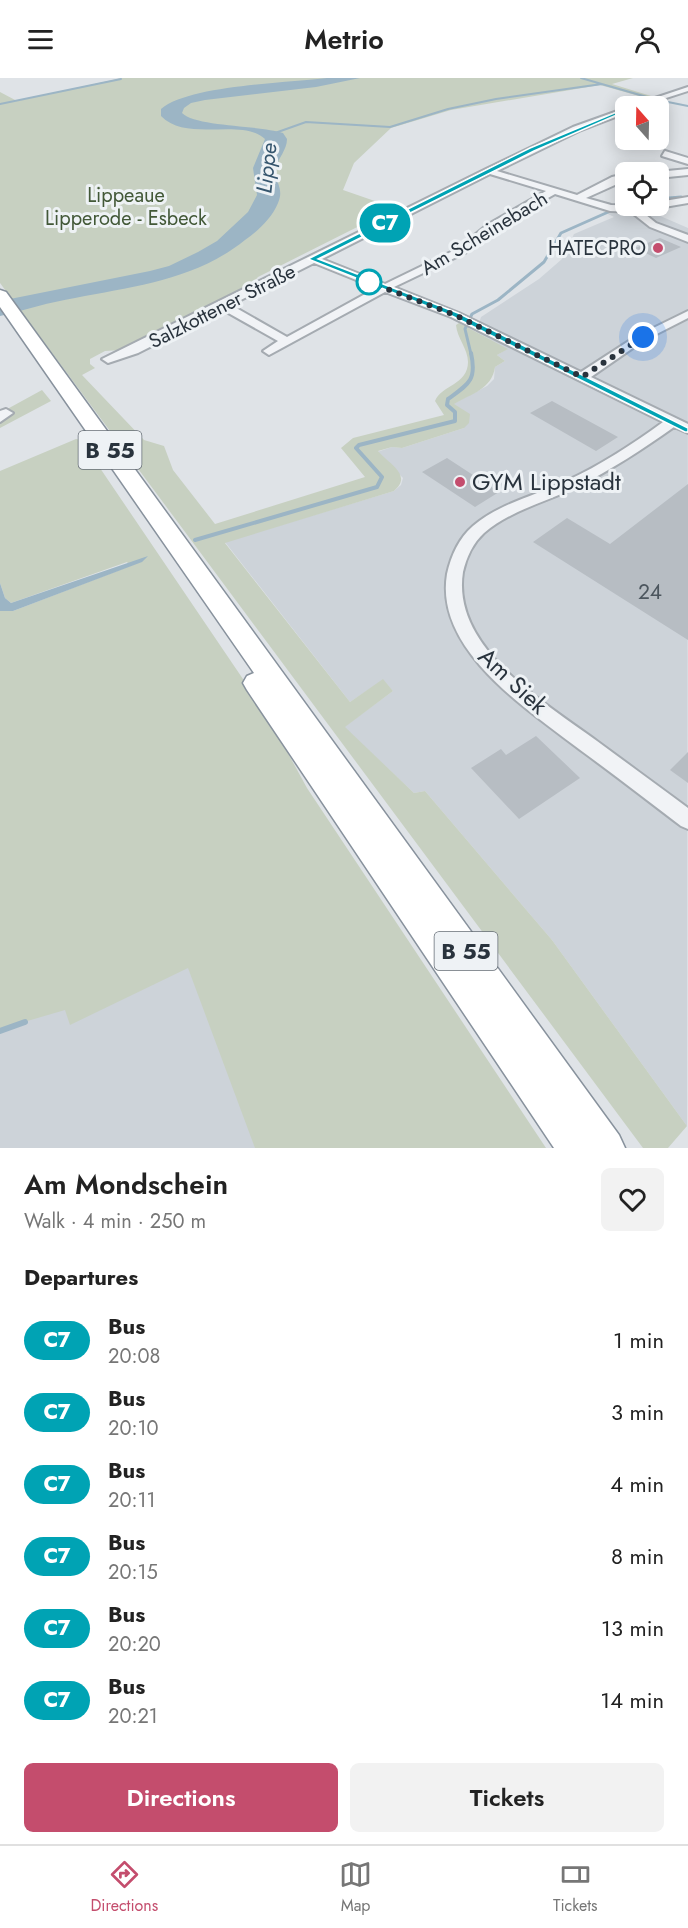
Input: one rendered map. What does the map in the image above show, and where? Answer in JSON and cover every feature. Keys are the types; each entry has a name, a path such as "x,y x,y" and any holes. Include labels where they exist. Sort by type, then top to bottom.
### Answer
{"highway":[{"name":"B 55","path":"0,295 25,339 576,1148"},
{"name":"B 55","path":"0,311 25,339 606,1148"}],"street":[{"path":"666,96 688,89"},
{"name":"Salzkottener Straße","path":"108,359 135,350 489,171 576,129 615,114"},
{"path":"665,154 688,161"},
{"path":"489,171 577,199 615,208"},
{"path":"669,174 688,172"},
{"path":"577,199 615,179"},
{"name":"Am Scheinebach","path":"269,351 384,288 461,251 490,227 554,191"},
{"path":"669,203 688,200"},
{"path":"642,216 653,225 688,239"},
{"path":"312,259 470,322 688,429"},
{"path":"224,305 286,341"},
{"path":"582,377 639,339 688,314"},
{"name":"Am Siek","path":"672,422 599,470 503,513 478,530 464,548 453,575 454,608 469,639 495,670 534,704 688,820"}],"shaded area":[{"path":"606,213 615,213 615,216 660,216 688,228 687,1126 552,940 425,791 414,793 344,727 393,691 383,680 350,702 225,542 394,491 401,485 403,478 377,452 392,447 402,448 464,428 453,404 487,386 494,379 495,367 505,361 497,355 507,349 476,332 481,317 539,279 562,259 574,234 614,217"},
{"path":"294,864 439,1148 0,1148 0,981"}],"green space":[{"name":"Lippeaue Lipperode - Esbeck","path":"122,78 633,78 612,84 651,96 639,96 600,85 451,110 391,128 354,163 343,190 395,208 258,277 250,286 122,350 105,351 90,359 90,364 95,368 82,375 144,440 164,446 173,470 215,524 365,477 341,448 353,438 444,415 435,401 443,391 464,376 467,370 468,357 456,325 459,323 508,349 497,355 505,361 495,367 490,381 474,394 454,404 470,414 469,423 464,428 402,448 392,447 378,451 400,475 401,480 394,491 225,543 350,702 383,679 393,691 345,727 414,793 425,791 552,940 687,1126 668,1148 643,1148 0,283 0,92 17,101"},
{"path":"42,390 51,401 0,428 0,413"},
{"path":"76,439 81,440 266,713 307,788 546,1148 255,1148 188,968 70,1025 65,1010 0,1029 0,611 13,611 130,566 127,562 11,603 5,598 0,583 0,471"}],"water":[{"name":"Lippe","path":"327,78 360,78 316,87 205,100 191,103 184,108 182,113 189,118 272,130 283,133 287,139 286,147 276,168 280,188 278,203 268,219 250,236 206,264 164,280 0,316 0,301 169,266 217,241 248,212 257,195 253,168 265,139 243,130 185,128 172,124 161,116 161,109 175,101 216,90"},
{"path":"148,556 142,562 13,611 0,611 0,583 5,598 11,603"}],"building":[{"name":"HATECPRO","path":"660,238 681,247 656,258 635,248"},
{"path":"552,401 618,437 596,451 530,413"},
{"name":"GYM Lippstadt","path":"447,458 499,492 475,507 422,472"},
{"path":"688,484 688,640 533,542 567,518 610,544"},
{"path":"536,736 580,778 519,819 471,768 501,749 506,755"},
{"path":"688,752 688,783 670,770"}],"waterway":[{"path":"581,78 602,84"},
{"path":"0,104 121,79"},
{"name":"Lippe","path":"275,133 306,122 390,127 448,109 496,99 602,84"},
{"path":"602,84 644,96"},
{"path":"669,102 688,106"},
{"path":"669,198 681,197"},
{"path":"669,198 688,197"},
{"path":"471,354 465,329 472,314 498,300 544,262 561,233 615,209"},
{"path":"195,540 377,487 382,477 356,448 359,445 455,421 455,412 447,405 448,399 470,380 473,369 471,353"},
{"path":"0,1031 25,1022"}],"bus line":[{"name":"C7","path":"615,114 576,129 532,150 312,259 455,315 688,430"}],"place":[{"name":"HATECPRO","path":"658,248"},
{"name":"GYM Lippstadt","path":"460,482"}],"route":[{"path":"369,282 455,315 582,377 643,337"}]}
